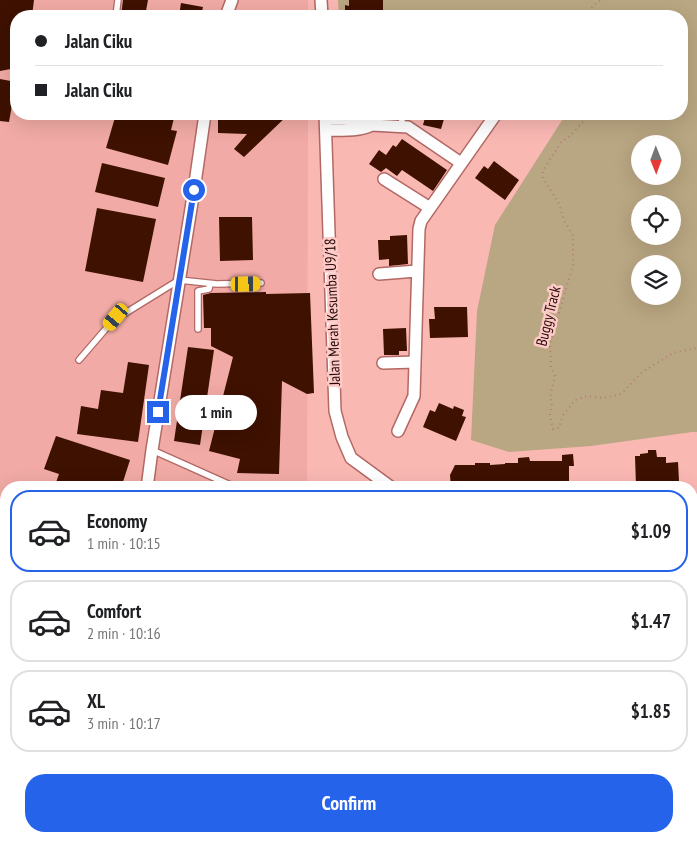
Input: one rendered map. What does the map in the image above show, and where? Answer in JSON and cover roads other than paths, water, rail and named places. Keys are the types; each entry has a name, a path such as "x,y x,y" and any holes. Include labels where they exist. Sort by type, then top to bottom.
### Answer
{"street":[{"path":"147,481 204,120"},
{"path":"326,121 340,120"},
{"path":"366,120 372,124 408,127 461,163"},
{"path":"398,431 414,396 418,229 421,221 492,120"},
{"name":"Jalan Merah Kesumba U9/18","path":"326,121 335,411 342,437 351,458 382,481"},
{"path":"384,179 430,208"},
{"path":"379,274 417,271"},
{"path":"383,363 415,362"}],"lane":[{"path":"401,126 402,120"},
{"path":"79,360 116,317 179,280 210,284 261,283"},
{"path":"198,329 198,291 209,289 210,284"},
{"path":"152,450 221,481"}]}
